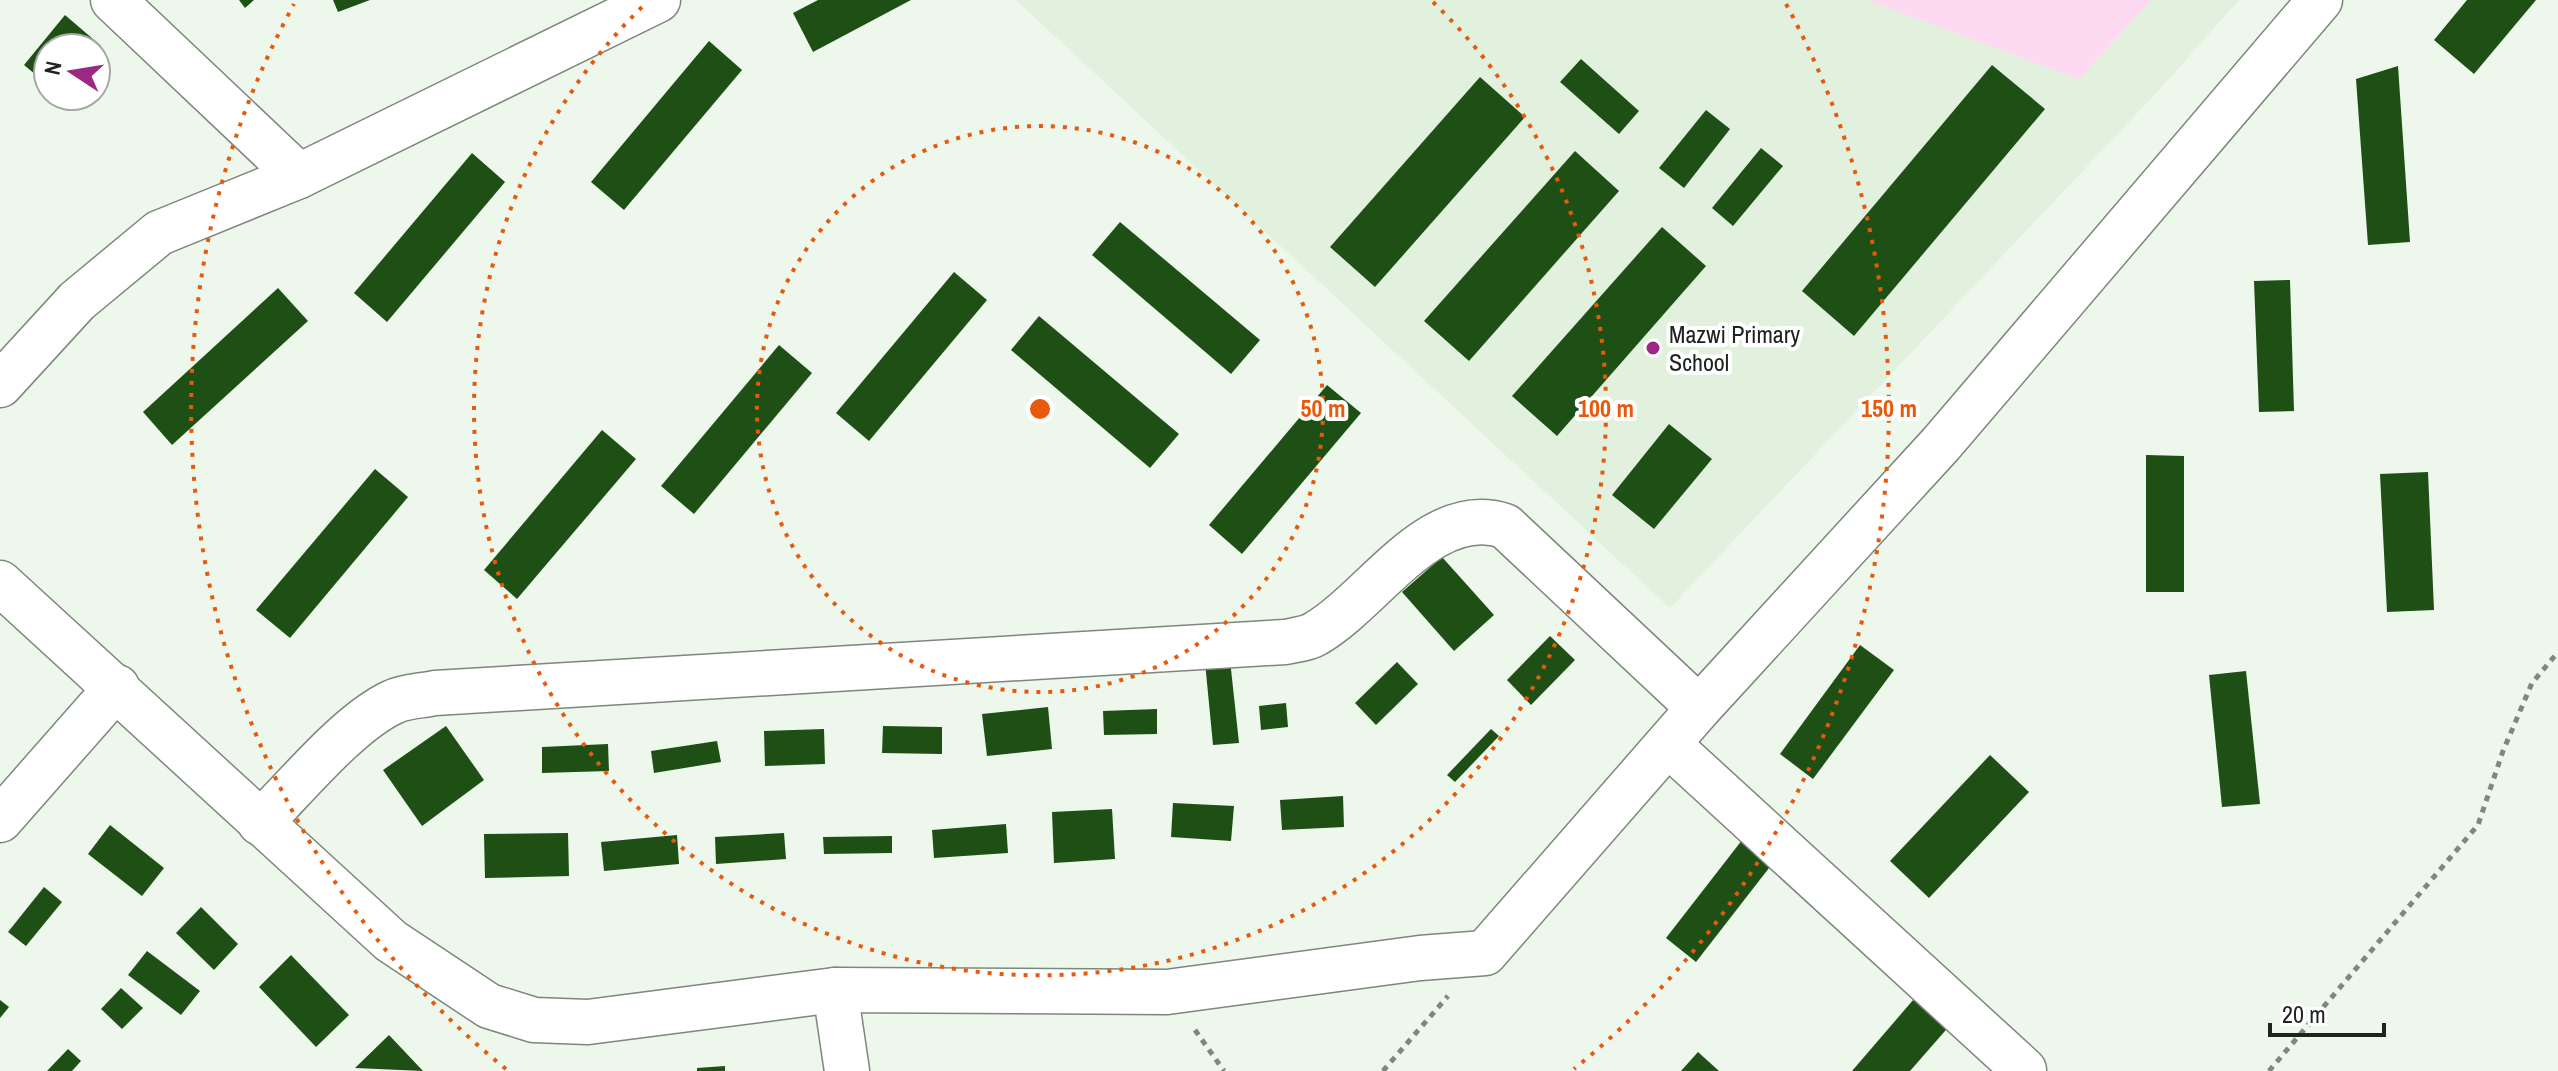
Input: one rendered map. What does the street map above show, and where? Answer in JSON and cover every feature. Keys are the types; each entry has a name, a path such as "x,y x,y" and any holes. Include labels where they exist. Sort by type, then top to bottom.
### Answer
{"street":[{"path":"113,0 299,176"},
{"path":"0,385 77,301 159,233 299,176 658,0"},
{"path":"0,583 391,941 489,1006 534,1020 588,1022 835,990 1167,992 1420,958 1485,953 1699,708 1941,444 2320,0"},
{"path":"260,823 357,727 376,711 397,700 451,692 1285,642 1313,635 1432,537 1455,524 1485,519 1505,526 1699,708"},
{"path":"0,820 117,687"},
{"path":"1669,745 2024,1070"},
{"path":"835,990 847,1071"}],"path":[{"path":"2269,1071 2478,825 2503,751 2532,683 2558,652"},
{"path":"1383,1071 1485,953"}],"shaded area":[{"name":"Mazwi Primary School","path":"1016,0 2239,0 2160,89 1670,608"},
{"path":"1867,0 2151,0 2079,79"}],"building":[{"path":"239,0 254,0 245,8"},
{"path":"333,0 370,0 338,12"},
{"path":"818,0 911,0 813,52 793,13"},
{"path":"2467,0 2536,0 2474,74 2434,40"},
{"path":"65,15 85,32 51,32"},
{"path":"709,41 742,70 624,210 591,182"},
{"path":"32,55 32,72 24,65"},
{"path":"1581,59 1639,111 1619,134 1560,82"},
{"path":"1992,65 2045,109 1854,336 1802,291"},
{"path":"2398,66 2410,242 2368,245 2356,79"},
{"path":"1480,77 1525,117 1375,287 1330,247"},
{"path":"1706,110 1730,129 1684,188 1659,168"},
{"path":"1761,148 1783,166 1733,226 1712,208"},
{"path":"1575,151 1619,191 1469,361 1424,321"},
{"path":"472,153 505,182 387,322 354,293"},
{"path":"1120,222 1260,340 1231,374 1092,255"},
{"path":"1662,227 1706,266 1557,436 1512,396"},
{"path":"954,272 987,300 869,441 836,413"},
{"path":"2290,280 2294,411 2259,412 2254,281"},
{"path":"278,288 308,321 172,445 143,412"},
{"path":"1039,316 1179,434 1150,468 1011,350"},
{"path":"779,345 812,373 694,514 661,486"},
{"path":"1327,385 1361,413 1242,554 1209,525"},
{"path":"1669,424 1712,459 1654,529 1612,495"},
{"path":"602,430 636,459 517,599 484,570"},
{"path":"2146,455 2184,456 2184,592 2146,592"},
{"path":"375,469 408,497 290,638 256,610"},
{"path":"2428,472 2434,610 2387,612 2380,474"},
{"path":"1442,557 1494,615 1454,651 1402,592"},
{"path":"1550,636 1575,660 1531,705 1507,680"},
{"path":"1860,645 1894,670 1813,779 1780,754"},
{"path":"1230,660 1239,743 1213,745 1205,662"},
{"path":"1397,662 1418,684 1376,725 1355,703"},
{"path":"2246,671 2260,804 2222,807 2209,675"},
{"path":"1286,703 1288,727 1261,730 1259,706"},
{"path":"1048,707 1052,749 987,756 982,714"},
{"path":"1157,709 1157,734 1104,735 1103,711"},
{"path":"446,726 484,780 422,826 383,770"},
{"path":"883,726 942,727 942,754 882,753"},
{"path":"824,729 825,764 765,766 764,731"},
{"path":"1491,729 1499,736 1455,782 1447,775"},
{"path":"717,741 721,762 654,773 651,751"},
{"path":"608,744 609,771 542,773 542,747"},
{"path":"1990,755 2029,792 1929,898 1890,861"},
{"path":"1343,796 1344,827 1282,830 1280,800"},
{"path":"1173,803 1234,806 1231,841 1171,837"},
{"path":"1112,809 1115,859 1054,863 1052,812"},
{"path":"1006,824 1008,853 934,858 932,830"},
{"path":"110,825 164,868 142,896 88,854"},
{"path":"568,833 569,876 485,878 484,834"},
{"path":"784,833 786,859 716,864 715,837"},
{"path":"677,835 679,864 604,871 601,842"},
{"path":"1746,835 1776,859 1696,962 1666,938"},
{"path":"892,836 892,853 824,854 823,837"},
{"path":"44,887 62,902 26,946 8,932"},
{"path":"201,907 238,944 214,970 176,933"},
{"path":"147,951 200,991 181,1015 128,975"},
{"path":"291,955 349,1015 316,1047 259,987"},
{"path":"1926,985 1959,1015 1910,1071 1852,1071"},
{"path":"121,988 143,1008 122,1029 101,1009"},
{"path":"0,1000 9,1007 0,1018"},
{"path":"389,1035 423,1071 355,1068"},
{"path":"68,1049 81,1061 72,1071 47,1071"},
{"path":"1698,1052 1719,1071 1681,1071"},
{"path":"725,1066 725,1071 697,1071 697,1068"}],"place":[{"name":"Mazwi Primary School","path":"1653,348"}]}
